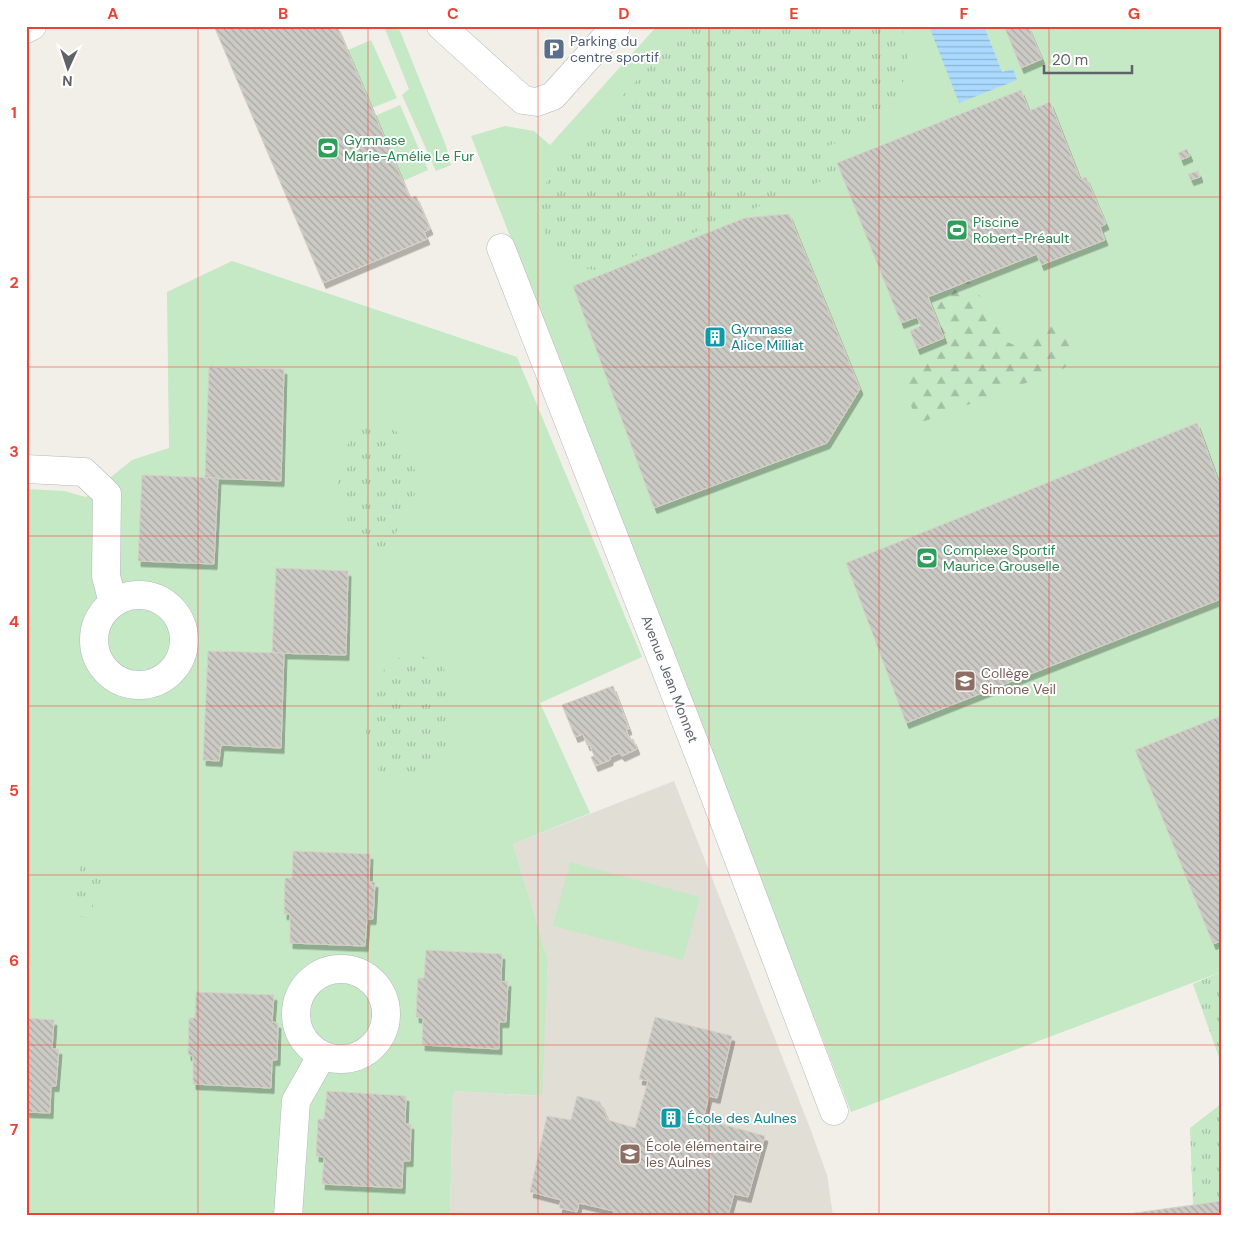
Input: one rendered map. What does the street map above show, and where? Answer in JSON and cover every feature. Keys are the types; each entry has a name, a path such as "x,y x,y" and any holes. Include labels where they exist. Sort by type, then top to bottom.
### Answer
{"street":[{"path":"26,29 32,26"},
{"path":"441,26 523,100 537,102 553,96 616,26"},
{"path":"523,100 575,44"},
{"name":"Avenue Jean Monnet","path":"501,248 702,760 834,1111"},
{"path":"26,469 84,472 107,494 106,576 113,603"},
{"path":"288,1216 296,1101 322,1055"}],"shaded area":[{"path":"674,781 810,1128 827,1175 833,1216 450,1216 453,1091 541,1096 548,960 513,844"}],"green space":[{"path":"386,26 398,26 446,146 451,165 436,171 402,95 409,89 385,29"},
{"name":"Complexe Sportif Maurice Grouselle","path":"657,26 1221,26 1221,972 851,1112 471,136 505,126 534,131 550,145"},
{"path":"687,26 901,26 906,41 907,67 895,99 881,118 864,132 827,146 839,174 601,270 582,268 567,262 556,252 547,239 543,224 544,191 550,174"},
{"path":"371,40 397,98 372,108 348,50"},
{"path":"400,105 428,170 403,181 375,116"},
{"path":"232,261 517,357 642,657 540,703 590,813 513,844 548,960 542,1096 453,1091 450,1216 26,1216 26,489 64,491 86,497 132,460 169,448 167,292"},
{"path":"969,281 1005,328 1007,342 1019,347 1037,335 1048,318 1068,326 1076,343 1070,362 1063,369 922,422 914,412 910,402 908,378 946,344 928,297"},
{"path":"378,424 398,432 417,478 413,498 387,548 372,546 351,532 335,471 357,425"},
{"path":"418,654 444,668 453,722 443,761 404,778 379,771 366,733 372,696 383,671 399,658"},
{"path":"570,862 700,897 683,960 553,926"},
{"path":"81,865 107,872 103,890 97,889 90,919 71,914 74,901 67,899 72,880 77,881"},
{"path":"1221,972 1221,1063 1193,984"},
{"path":"1221,1104 1221,1201 1193,1205 1190,1128"}],"water":[{"path":"929,26 984,26 1002,72 1013,69 1017,80 959,103"}],"building":[{"name":"Gymnase Marie-Amélie Le Fur","path":"214,26 337,26 410,198 416,196 430,229 424,232 427,239 323,283"},
{"path":"1004,26 1028,26 1042,59 1021,68"},
{"path":"1021,90 1029,111 1050,102 1080,179 1086,177 1106,224 1100,227 1105,240 1041,265 1037,254 928,297 944,338 917,349 910,331 921,326 917,317 901,323 837,163"},
{"path":"1187,149 1190,156 1181,160 1178,153"},
{"path":"1198,171 1200,177 1191,180 1188,174"},
{"name":"Gymnase Alice Milliat","path":"789,214 860,389 827,443 654,508 573,286 745,218"},
{"path":"209,367 284,369 281,481 205,478"},
{"path":"1197,423 1221,489 1221,599 906,723 846,563"},
{"path":"142,475 218,478 214,564 138,561"},
{"path":"276,568 348,571 346,655 272,653"},
{"path":"208,651 284,653 281,748 221,745 219,761 203,760"},
{"path":"613,686 629,729 626,730 630,740 633,739 637,749 622,756 619,753 610,757 610,760 595,766 591,757 594,756 590,745 587,745 583,734 575,737 562,705"},
{"path":"1221,716 1221,941 1213,944 1135,750"},
{"path":"293,851 370,854 369,882 375,882 373,919 367,919 365,946 290,943 290,914 284,914 285,878 292,878"},
{"path":"426,950 502,954 501,982 508,981 506,1022 499,1022 499,1049 422,1045 423,1018 416,1017 418,978 424,978"},
{"path":"196,992 274,995 272,1022 278,1023 277,1060 272,1060 271,1088 193,1084 193,1056 188,1055 189,1018 195,1018"},
{"name":"École des Aulnes","path":"655,1017 732,1036 717,1098 709,1096 703,1119 765,1136 748,1197 734,1194 728,1216 613,1216 614,1211 579,1203 577,1212 559,1208 561,1200 530,1192 547,1116 571,1120 577,1096 600,1102 608,1120 635,1128 648,1081 639,1079"},
{"path":"26,1018 54,1020 52,1049 59,1049 56,1086 51,1086 50,1113 26,1112"},
{"path":"327,1091 406,1096 405,1124 411,1124 410,1161 403,1161 402,1188 322,1184 324,1157 316,1156 318,1119 324,1119"},
{"path":"1221,1201 1221,1216 1114,1216 1193,1205"}],"place":[{"name":"Parking du centre sportif","path":"554,49"},
{"name":"Gymnase Marie-Amélie Le Fur","path":"328,148"},
{"name":"Piscine Robert-Préault","path":"957,230"},
{"name":"Gymnase Alice Milliat","path":"715,337"},
{"name":"Complexe Sportif Maurice Grouselle","path":"927,558"},
{"name":"Collège Simone Veil","path":"965,681"},
{"name":"École des Aulnes","path":"671,1118"},
{"name":"École élémentaire les Aulnes","path":"630,1154"}]}
